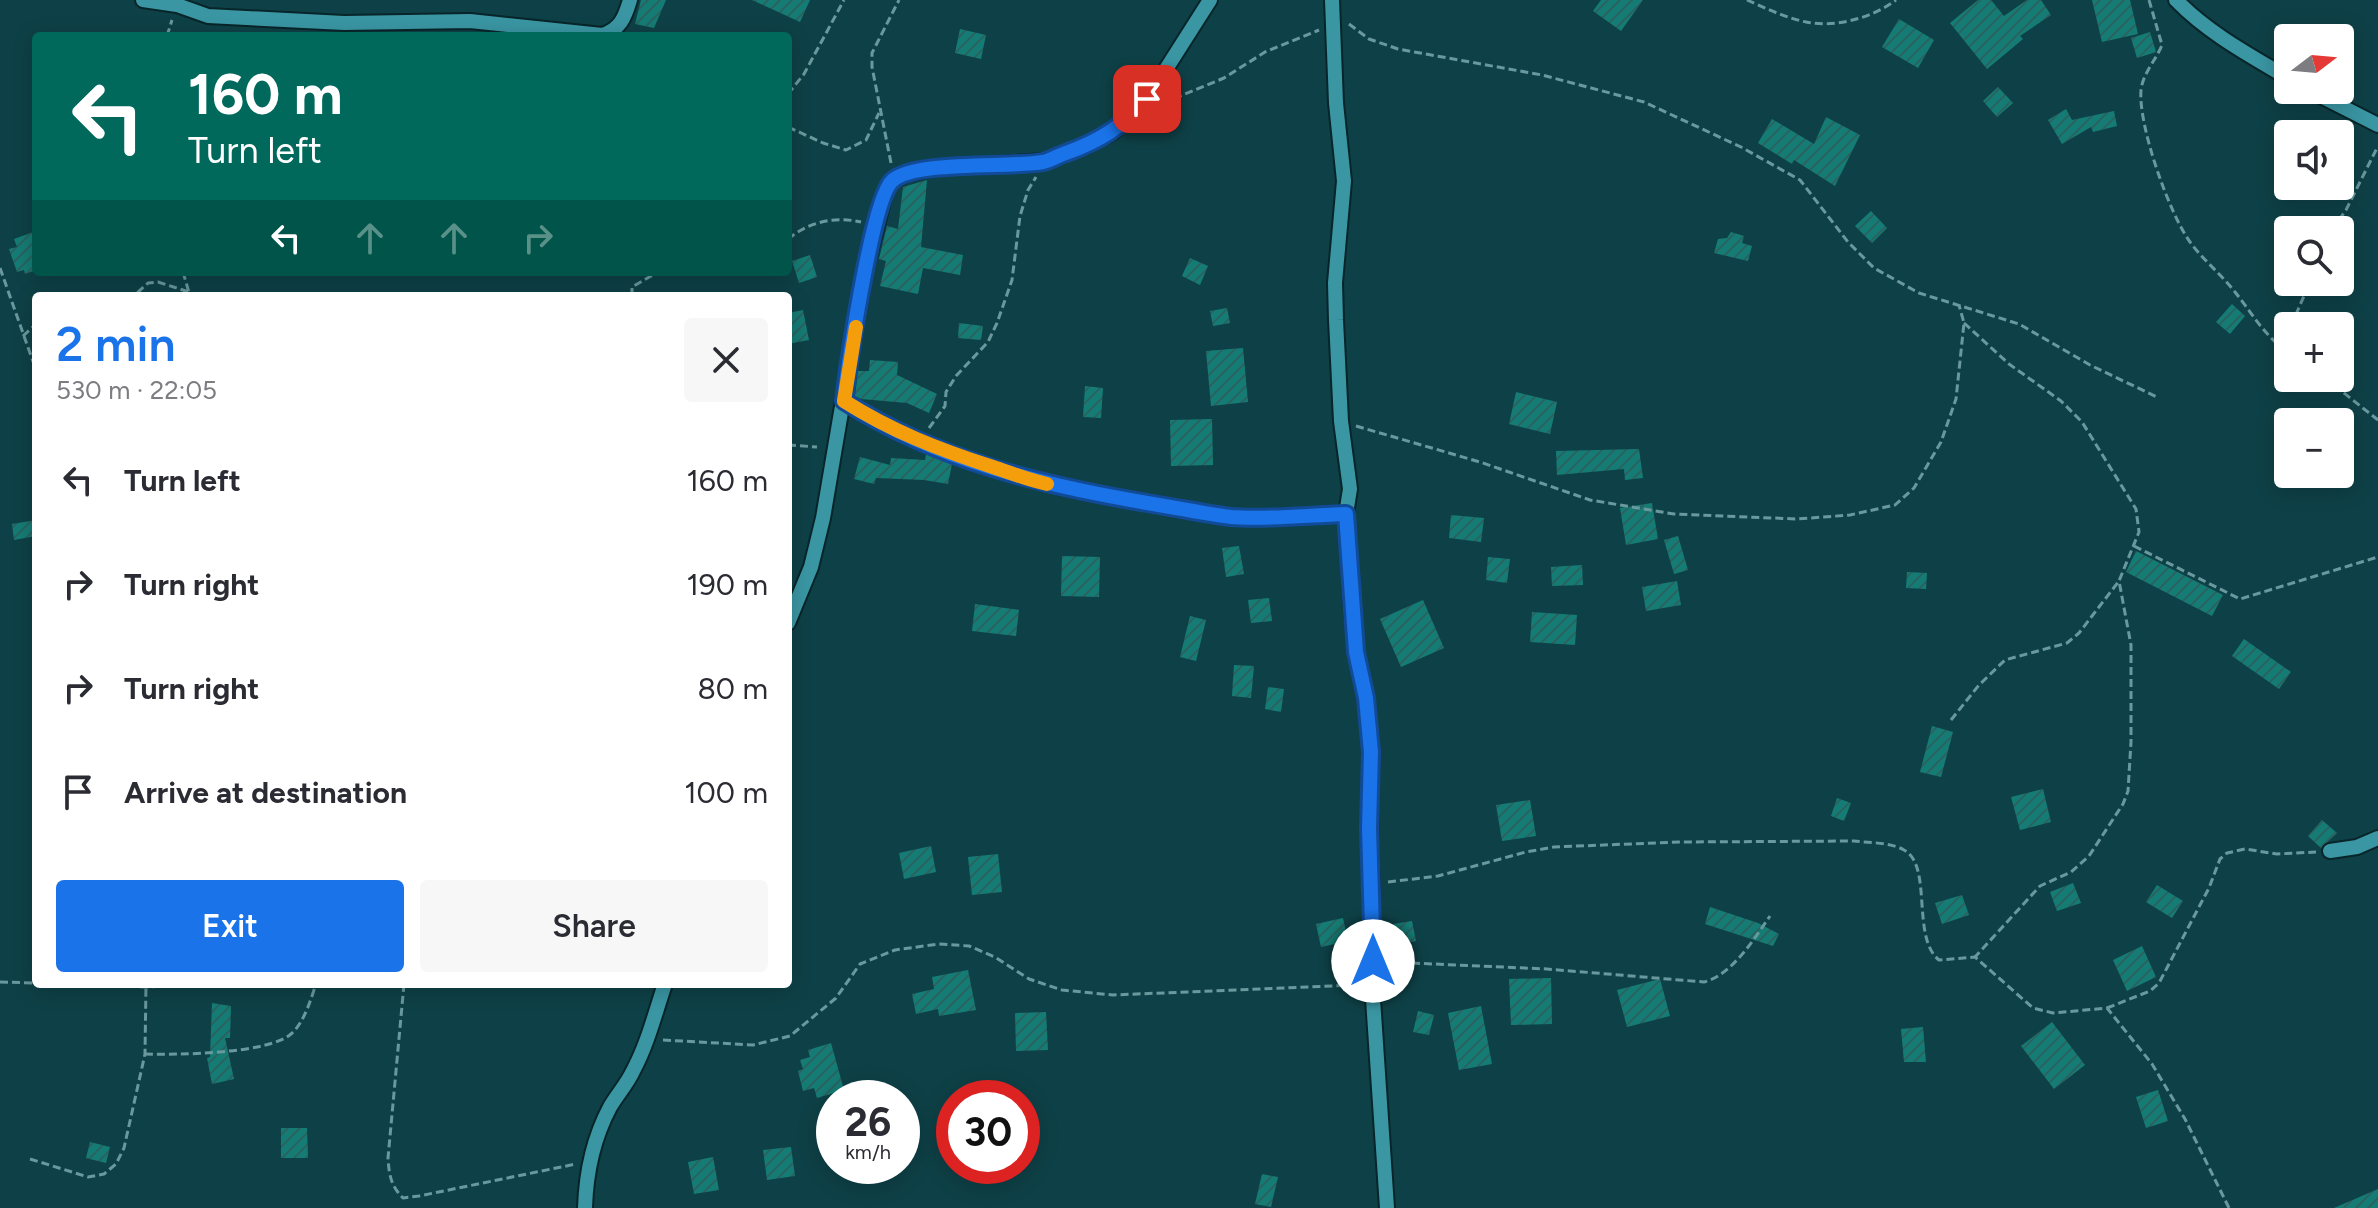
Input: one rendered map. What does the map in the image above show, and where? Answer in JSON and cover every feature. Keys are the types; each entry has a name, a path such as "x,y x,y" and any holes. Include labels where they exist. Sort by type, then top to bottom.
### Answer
{"street":[{"path":"143,0 177,5 208,16 344,23 470,21 574,32"},
{"path":"614,32 625,17 630,0"},
{"path":"792,613 811,567 823,518 865,271 885,194 895,179 935,168 1045,161 1113,132 1147,99 1210,0"},
{"path":"2176,0 2191,15 2241,51 2274,70"},
{"path":"1333,3 1336,103 1344,181 1335,283 1341,421 1350,489 1346,514 1356,652 1366,698 1371,752 1372,984 1387,1208"},
{"path":"2337,104 2378,125"},
{"path":"844,401 885,426 1020,478 1232,517 1346,514"},
{"path":"2330,851 2357,847 2378,838"},
{"path":"585,1208 590,1162 611,1106 632,1073 648,1039 664,988"}],"path":[{"path":"792,89 804,74 844,0"},
{"path":"895,179 872,53 899,0"},
{"path":"1747,0 1806,22 1830,23 1874,14 1896,0"},
{"path":"2149,0 2162,45 2142,84 2141,94 2150,143 2166,194 2195,249 2274,338"},
{"path":"1333,3 1354,28 1369,39 1398,49 1542,75 1644,102 1741,147 1800,180 1848,242 1874,268 1919,293 2019,324 2090,365 2159,398"},
{"path":"1132,115 1224,78 1265,52 1333,23"},
{"path":"792,129 846,150 866,140 875,127 880,110"},
{"path":"2342,216 2378,146"},
{"path":"919,440 945,406 946,392 956,376 988,342 997,323 1012,280 1020,216 1028,190 1045,161"},
{"path":"792,236 802,227 826,220 851,220 876,226"},
{"path":"0,268 32,360"},
{"path":"632,292 632,287 651,276"},
{"path":"138,292 148,283 158,282 184,292"},
{"path":"1341,421 1480,462 1590,500 1674,514 1797,519 1850,515 1895,505 1914,488 1941,442 1956,399 1964,323 1958,305"},
{"path":"1951,720 1979,685 2005,660 2067,643 2079,633 2119,581 2140,522 2136,509 2082,422 2061,401 2009,364 1964,323"},
{"path":"23,336 32,328"},
{"path":"2343,392 2378,420"},
{"path":"792,445 833,448"},
{"path":"2134,546 2240,599 2378,557"},
{"path":"1372,884 1438,876 1554,847 1679,842 1854,841 1880,844 1905,850 1915,863 1931,954 1939,960 1975,957 2040,886 2071,872 2089,856 2123,804 2128,791 2131,645 2119,581"},
{"path":"1975,957 2033,1008 2053,1013 2107,1008 2150,991 2159,983 2209,888 2220,859 2227,853 2245,849 2277,854 2330,851"},
{"path":"1373,961 1547,969 1704,982 1717,979 1770,916"},
{"path":"648,1039 753,1045 790,1036 836,998 860,964 895,950 939,944 969,946 995,957 1029,979 1062,990 1113,995 1372,984"},
{"path":"0,982 32,983"},
{"path":"30,1159 88,1177 104,1174 116,1164 124,1148 145,1054 146,988"},
{"path":"145,1054 197,1054 275,1042 291,1035 314,988"},
{"path":"404,988 388,1158 394,1190 403,1198 590,1162"},
{"path":"2107,1008 2152,1064 2185,1119 2229,1208"}],"building":[{"path":"641,0 666,0 654,28 635,24"},
{"path":"752,0 810,0 800,22"},
{"path":"1601,0 1643,0 1621,31 1593,11"},
{"path":"1978,0 1991,0 2004,16 2027,0 2041,0 2051,15 2020,36 2023,39 1987,69 1950,23"},
{"path":"2092,0 2130,0 2138,34 2102,42"},
{"path":"1899,19 1934,40 1918,68 1882,47"},
{"path":"960,29 986,35 981,59 955,53"},
{"path":"2150,32 2156,52 2137,58 2131,38"},
{"path":"1998,87 2013,103 1997,117 1983,101"},
{"path":"2066,109 2072,120 2114,111 2117,126 2093,132 2091,127 2062,144 2048,120"},
{"path":"1826,117 1860,135 1835,186 1794,160 1792,164 1758,143 1772,119 1814,144"},
{"path":"927,180 921,247 963,255 960,275 923,268 918,294 880,286 886,261 879,259 887,226 898,229 903,187"},
{"path":"1871,211 1887,228 1872,243 1855,226"},
{"path":"32,232 32,271 17,272 9,249 17,247 14,239"},
{"path":"1731,232 1744,236 1742,243 1752,246 1748,261 1714,253 1718,239 1727,238"},
{"path":"810,255 817,277 799,283 792,261"},
{"path":"1190,258 1208,266 1200,285 1182,276"},
{"path":"2232,304 2245,316 2230,334 2216,322"},
{"path":"1227,308 1230,323 1213,326 1210,311"},
{"path":"803,310 809,340 792,343 792,312"},
{"path":"959,323 983,326 981,340 958,338"},
{"path":"1243,348 1248,402 1211,406 1206,351"},
{"path":"870,360 898,362 897,375 937,394 929,413 907,403 855,396 858,371 869,371"},
{"path":"1085,386 1103,388 1101,418 1083,417"},
{"path":"1516,392 1557,402 1550,434 1509,424"},
{"path":"1212,419 1213,465 1171,466 1170,420"},
{"path":"1639,449 1643,478 1625,480 1624,469 1557,475 1556,451"},
{"path":"926,454 952,464 948,484 876,478 874,484 854,479 860,457 890,465 891,458 925,460"},
{"path":"1652,503 1658,539 1626,545 1620,508"},
{"path":"1451,515 1484,518 1481,542 1449,538"},
{"path":"32,521 32,537 14,540 12,524"},
{"path":"1678,536 1688,570 1674,574 1664,540"},
{"path":"1239,546 1244,574 1226,577 1222,548"},
{"path":"2136,551 2223,595 2212,616 2126,572"},
{"path":"1062,556 1100,557 1099,597 1061,596"},
{"path":"1488,557 1510,559 1507,583 1486,580"},
{"path":"1582,565 1583,585 1552,586 1551,567"},
{"path":"1907,572 1927,573 1926,589 1906,588"},
{"path":"1677,581 1681,605 1646,611 1642,587"},
{"path":"1269,598 1272,621 1251,623 1248,600"},
{"path":"1423,600 1444,648 1401,667 1380,619"},
{"path":"975,604 1019,610 1016,636 972,631"},
{"path":"1532,612 1577,615 1575,645 1530,642"},
{"path":"1190,616 1206,620 1196,661 1180,657"},
{"path":"2244,639 2291,672 2279,689 2232,656"},
{"path":"1234,665 1254,666 1251,698 1232,696"},
{"path":"1268,687 1284,689 1281,712 1265,709"},
{"path":"1932,726 1953,732 1941,777 1920,772"},
{"path":"2043,789 2051,822 2020,830 2011,797"},
{"path":"1837,798 1851,803 1844,821 1831,816"},
{"path":"1530,800 1536,836 1502,841 1496,805"},
{"path":"2322,820 2337,833 2321,848 2308,836"},
{"path":"931,846 936,872 904,879 899,853"},
{"path":"998,854 1002,892 972,895 968,857"},
{"path":"2073,883 2081,903 2057,911 2050,892"},
{"path":"2157,885 2183,901 2172,918 2146,902"},
{"path":"1962,895 1969,915 1942,924 1935,903"},
{"path":"1710,907 1758,923 1779,934 1773,946 1705,924"},
{"path":"1343,918 1348,941 1321,947 1316,924"},
{"path":"1412,921 1416,941 1391,946 1387,925"},
{"path":"2142,946 2156,977 2127,991 2113,960"},
{"path":"968,970 976,1010 939,1016 938,1009 916,1014 912,994 934,989 932,977"},
{"path":"1551,978 1552,1024 1511,1025 1509,979"},
{"path":"1660,979 1670,1016 1627,1027 1617,990"},
{"path":"212,1003 231,1006 230,1038 225,1038 234,1079 212,1084 207,1058 210,1057"},
{"path":"1481,1006 1492,1064 1459,1070 1448,1013"},
{"path":"1418,1011 1434,1015 1429,1035 1413,1032"},
{"path":"1046,1012 1048,1050 1016,1051 1015,1013"},
{"path":"2052,1022 2085,1065 2054,1089 2021,1046"},
{"path":"1923,1027 1926,1062 1904,1062 1901,1029"},
{"path":"831,1043 841,1080 816,1080 816,1095 814,1088 803,1091 798,1071 803,1069 800,1060 810,1057 808,1050"},
{"path":"2158,1090 2168,1121 2146,1128 2136,1097"},
{"path":"281,1128 307,1128 308,1158 281,1158"},
{"path":"90,1142 110,1147 106,1163 86,1158"},
{"path":"791,1147 795,1176 767,1180 763,1150"},
{"path":"713,1157 719,1190 694,1194 688,1162"},
{"path":"1262,1174 1278,1177 1271,1207 1255,1204"},
{"path":"2378,1189 2378,1208 2334,1208"}],"slow traffic":[{"path":"856,327 844,401 895,431 1020,478 1047,484"}],"route":[{"path":"1147,99 1113,132 1045,161 935,168 891,181 865,271 844,401 895,431 963,458 1020,478 1067,489 1232,517 1346,514 1356,652 1366,698 1371,752 1369,828 1373,961"}]}
